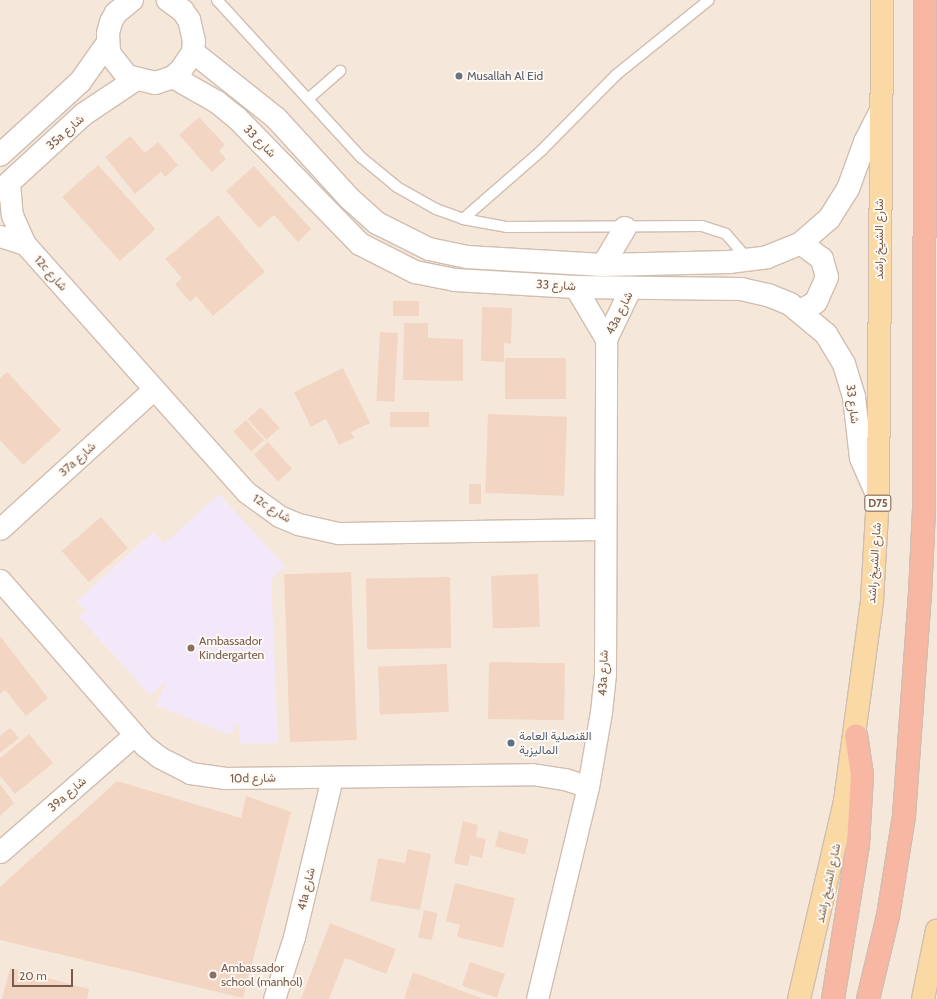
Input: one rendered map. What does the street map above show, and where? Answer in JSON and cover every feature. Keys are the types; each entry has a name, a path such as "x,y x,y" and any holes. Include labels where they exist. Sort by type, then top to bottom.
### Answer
{"highway":[{"path":"868,999 888,916 904,816 916,670 924,509 925,0"},
{"path":"833,999 858,844 862,775 856,735"}],"main road":[{"name":"شارع الشيخ راشد","path":"799,999 829,879 856,735 872,600 878,497 882,0"},
{"path":"923,999 937,930"}],"street":[{"path":"105,0 111,22"},
{"path":"0,155 80,82 107,44 111,22 116,13 132,0"},
{"path":"107,44 119,69 135,80 155,83 173,77 182,70 192,52 194,36 190,20 183,11 168,0"},
{"name":"شارع 33","path":"192,52 276,118 362,211 394,234 429,249 467,257 603,264 749,260 767,257 801,243 839,205 880,114"},
{"name":"شارع 33","path":"173,77 217,102 237,118 344,231 378,255 415,272 435,277 575,287 741,289 768,295 800,311 826,334 844,364 854,397 861,458 878,497"},
{"name":"35a شارع","path":"4,187 84,114 135,80"},
{"name":"12c شارع","path":"4,187 12,215 25,244 246,492 279,516 298,524 338,533 605,528"},
{"path":"603,264 625,228"},
{"name":"12c شارع","path":"0,236 25,244"},
{"path":"800,311 816,302 827,277 822,259 801,243"},
{"name":"43a شارع","path":"575,287 606,340"},
{"name":"43a شارع","path":"537,999 588,787 605,674 606,340 631,287"},
{"name":"37a شارع","path":"0,529 154,389"},
{"name":"10d شارع","path":"0,580 134,735 169,763 207,776 332,777 532,774 565,779 588,787"},
{"name":"39a شارع","path":"0,852 134,735"},
{"name":"41a شارع","path":"274,999 294,938 332,777"}],"lane":[{"path":"218,0 308,99 379,173 416,199 463,219 508,227 710,227 733,240 749,260"},
{"path":"463,219 542,150 616,75 709,0"},
{"path":"308,99 340,71"}],"shaded area":[{"path":"0,0 937,0 937,999 0,999"},
{"name":"Ambassador Kindergarten","path":"219,494 285,566 271,579 278,743 240,744 239,723 229,735 156,705 167,680 150,695 79,617 86,611 77,601 153,532 164,544"}],"building":[{"path":"199,117 225,145 219,151 226,159 212,172 179,135"},
{"path":"130,136 145,153 158,142 178,165 165,177 161,172 135,194 105,157"},
{"path":"98,165 156,229 120,261 62,197"},
{"path":"254,166 311,229 298,242 274,215 259,228 226,191"},
{"path":"218,215 265,272 213,316 196,296 190,302 175,284 182,278 165,259"},
{"path":"393,301 419,301 419,316 393,316"},
{"path":"482,307 512,308 511,344 504,343 504,362 481,361"},
{"path":"404,323 428,323 428,338 463,339 463,381 403,380"},
{"path":"380,332 398,333 394,402 376,401"},
{"path":"505,358 566,358 566,399 505,399"},
{"path":"343,368 370,423 351,432 354,438 339,445 326,419 311,427 294,392"},
{"path":"7,372 61,430 23,465 0,440 0,378"},
{"path":"261,407 280,428 266,440 248,419"},
{"path":"390,412 429,412 429,427 390,427"},
{"path":"488,414 567,417 564,496 485,493"},
{"path":"246,420 264,440 251,451 233,431"},
{"path":"268,442 292,469 278,481 254,455"},
{"path":"469,484 481,484 481,504 469,504"},
{"path":"101,517 128,548 89,582 62,551"},
{"path":"351,572 357,740 290,742 284,574"},
{"path":"538,574 540,627 493,629 491,576"},
{"path":"450,577 451,648 367,649 366,578"},
{"path":"0,636 48,698 26,716 5,690 0,694"},
{"path":"489,662 565,663 564,720 488,719"},
{"path":"447,664 449,712 380,714 378,666"},
{"path":"10,728 19,738 0,753 0,736"},
{"path":"29,734 53,763 15,794 0,776 0,758"},
{"path":"117,781 241,818 246,796 291,812 243,998 0,940 0,887"},
{"path":"0,784 14,803 0,816"},
{"path":"463,821 478,825 476,837 486,839 482,858 470,855 468,866 454,863"},
{"path":"499,831 529,839 525,854 495,846"},
{"path":"408,849 431,854 420,910 370,901 378,858 405,863"},
{"path":"455,883 515,898 503,948 457,937 460,925 446,921"},
{"path":"424,910 438,913 432,940 418,937"},
{"path":"330,923 396,949 386,974 345,958 329,999 301,999"},
{"path":"470,962 505,974 497,998 462,986"},
{"path":"10,968 89,989 87,999 2,999"},
{"path":"413,972 483,999 404,999"}],"place":[{"name":"Musallah Al Eid","path":"459,76"},
{"name":"Ambassador Kindergarten","path":"191,648"},
{"name":"القنصلية العامة الماليزية","path":"511,743"},
{"name":"Ambassador school (manhol)","path":"213,975"}]}
